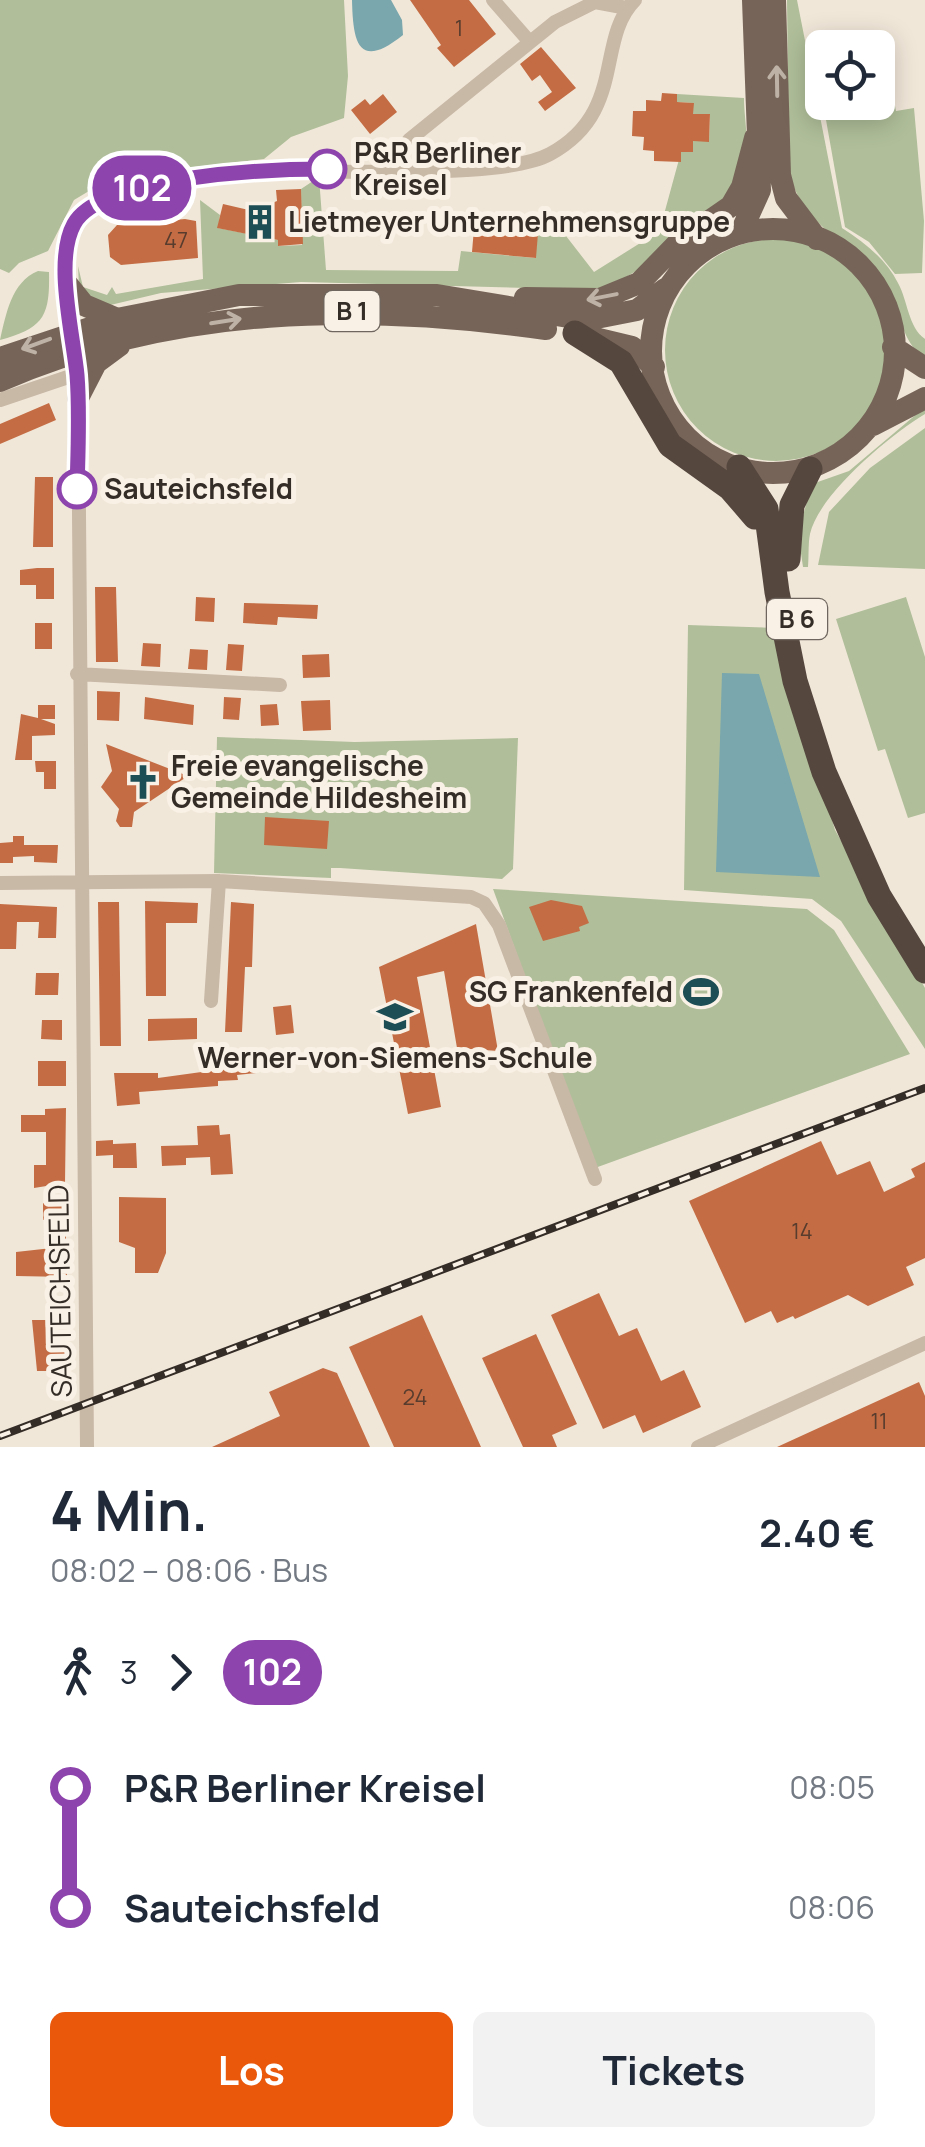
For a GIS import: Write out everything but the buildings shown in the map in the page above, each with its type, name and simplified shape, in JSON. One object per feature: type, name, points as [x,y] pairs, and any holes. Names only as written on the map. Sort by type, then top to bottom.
[{"type":"highway","points":[[575,333],[621,362],[670,445],[748,506],[762,529],[774,569]]},
{"type":"highway","name":"B 6","points":[[739,467],[766,510],[795,681],[824,772],[880,896],[925,971]]},
{"type":"highway","name":"B 6","points":[[810,469],[792,505],[787,550],[810,680],[856,813],[925,945]]},
{"type":"main road","points":[[740,232],[760,190],[755,138],[753,0]]},
{"type":"main road","points":[[775,0],[780,175],[795,212],[817,239]]},
{"type":"main road","points":[[436,295],[581,301],[627,291],[679,242],[730,206],[742,187],[755,138]]},
{"type":"main road","points":[[873,425],[888,394],[893,347],[886,314],[870,282],[846,258],[817,239],[785,230],[740,232],[695,254],[666,289],[656,318],[654,367],[661,393],[687,433],[711,454],[739,467],[776,474],[810,469],[841,457],[873,425],[925,398]]},
{"type":"main road","points":[[67,273],[84,305],[124,329],[96,362],[78,398]]},
{"type":"main road","name":"B 1","points":[[0,381],[124,329],[239,295],[436,295],[567,318],[604,320],[638,310],[666,289]]},
{"type":"main road","name":"B 1","points":[[124,329],[332,312],[432,316],[575,333],[632,348],[654,367]]},
{"type":"main road","points":[[893,347],[925,368]]},
{"type":"main road","name":"B 1","points":[[0,358],[74,353]]},
{"type":"street","points":[[493,0],[529,41]]},
{"type":"street","points":[[67,273],[74,223],[87,207],[121,192],[262,171],[486,171],[538,159],[565,143],[592,114],[604,91],[631,4],[595,2],[529,41],[409,140]]},
{"type":"street","name":"SAUTEICHSFELD","points":[[67,273],[78,398],[77,674],[87,1441]]},
{"type":"street","points":[[0,400],[54,379],[74,353]]},
{"type":"street","points":[[77,674],[280,685]]},
{"type":"street","points":[[211,1001],[219,880]]},
{"type":"street","points":[[0,884],[219,880],[471,896],[484,903],[499,926],[595,1179]]},
{"type":"street","points":[[698,1447],[925,1343]]},
{"type":"green space","points":[[0,0],[344,0],[348,76],[344,118],[291,137],[264,159],[167,170],[99,185],[74,200],[48,251],[19,263],[9,273],[0,269]]},
{"type":"green space","points":[[787,0],[797,0],[805,41],[805,120],[821,120],[842,228],[874,252],[893,274],[915,328],[925,339],[925,359],[905,334],[885,286],[816,221],[796,191],[789,171]]},
{"type":"green space","points":[[677,94],[744,98],[746,153],[739,174],[727,195],[689,234],[603,290],[301,282],[161,293],[102,307],[79,287],[78,266],[83,287],[107,295],[112,287],[116,294],[203,279],[200,200],[220,215],[218,228],[278,240],[279,246],[302,245],[301,189],[319,177],[326,270],[458,271],[461,251],[535,258],[539,221],[549,214],[594,272],[653,235],[663,218],[681,152],[693,152],[693,141],[709,141],[710,115],[693,114],[693,103],[677,102]]},
{"type":"green space","points":[[895,106],[896,111],[914,108],[924,221],[922,273],[895,274],[869,242],[845,227],[826,120],[895,120]]},
{"type":"green space","points":[[776,239],[818,248],[854,272],[878,308],[887,350],[878,392],[854,428],[818,452],[776,461],[734,452],[698,428],[674,392],[665,350],[674,308],[698,272],[734,248]]},
{"type":"green space","points":[[38,271],[49,272],[46,310],[35,325],[0,340],[16,291]]},
{"type":"green space","points":[[925,407],[925,414],[876,451],[827,501],[810,534],[808,567],[803,567],[798,533],[812,484],[849,471]]},
{"type":"green space","points":[[925,428],[925,569],[818,565],[829,512],[870,468]]},
{"type":"green space","points":[[906,597],[925,657],[925,813],[908,818],[885,749],[878,751],[836,619]]},
{"type":"green space","points":[[688,625],[776,628],[835,830],[925,988],[925,1049],[841,921],[812,899],[684,890]]},
{"type":"green space","points":[[217,737],[355,742],[518,738],[513,869],[502,879],[340,868],[331,868],[331,878],[214,873]]},
{"type":"green space","name":"SG Frankenfeld","points":[[493,889],[807,909],[834,930],[910,1054],[595,1168]]},
{"type":"water","points":[[352,0],[391,0],[402,20],[403,35],[376,51],[361,47],[354,28]]},
{"type":"water","points":[[722,673],[759,674],[820,877],[716,872]]},
{"type":"railway","points":[[0,1436],[925,1088]]},
{"type":"bus line","name":"102","points":[[77,489],[77,374],[66,263],[74,223],[87,207],[104,196],[121,192],[198,178],[327,169]]},
{"type":"place","name":"P&R Berliner Kreisel","points":[[327,169]]},
{"type":"place","name":"Lietmeyer Unternehmensgruppe","points":[[260,222]]},
{"type":"place","name":"Sauteichsfeld","points":[[77,489]]},
{"type":"place","name":"Freie evangelische Gemeinde Hildesheim","points":[[143,782]]},
{"type":"place","name":"SG Frankenfeld","points":[[701,992]]},
{"type":"place","name":"Werner-von-Siemens-Schule","points":[[395,1017]]}]
